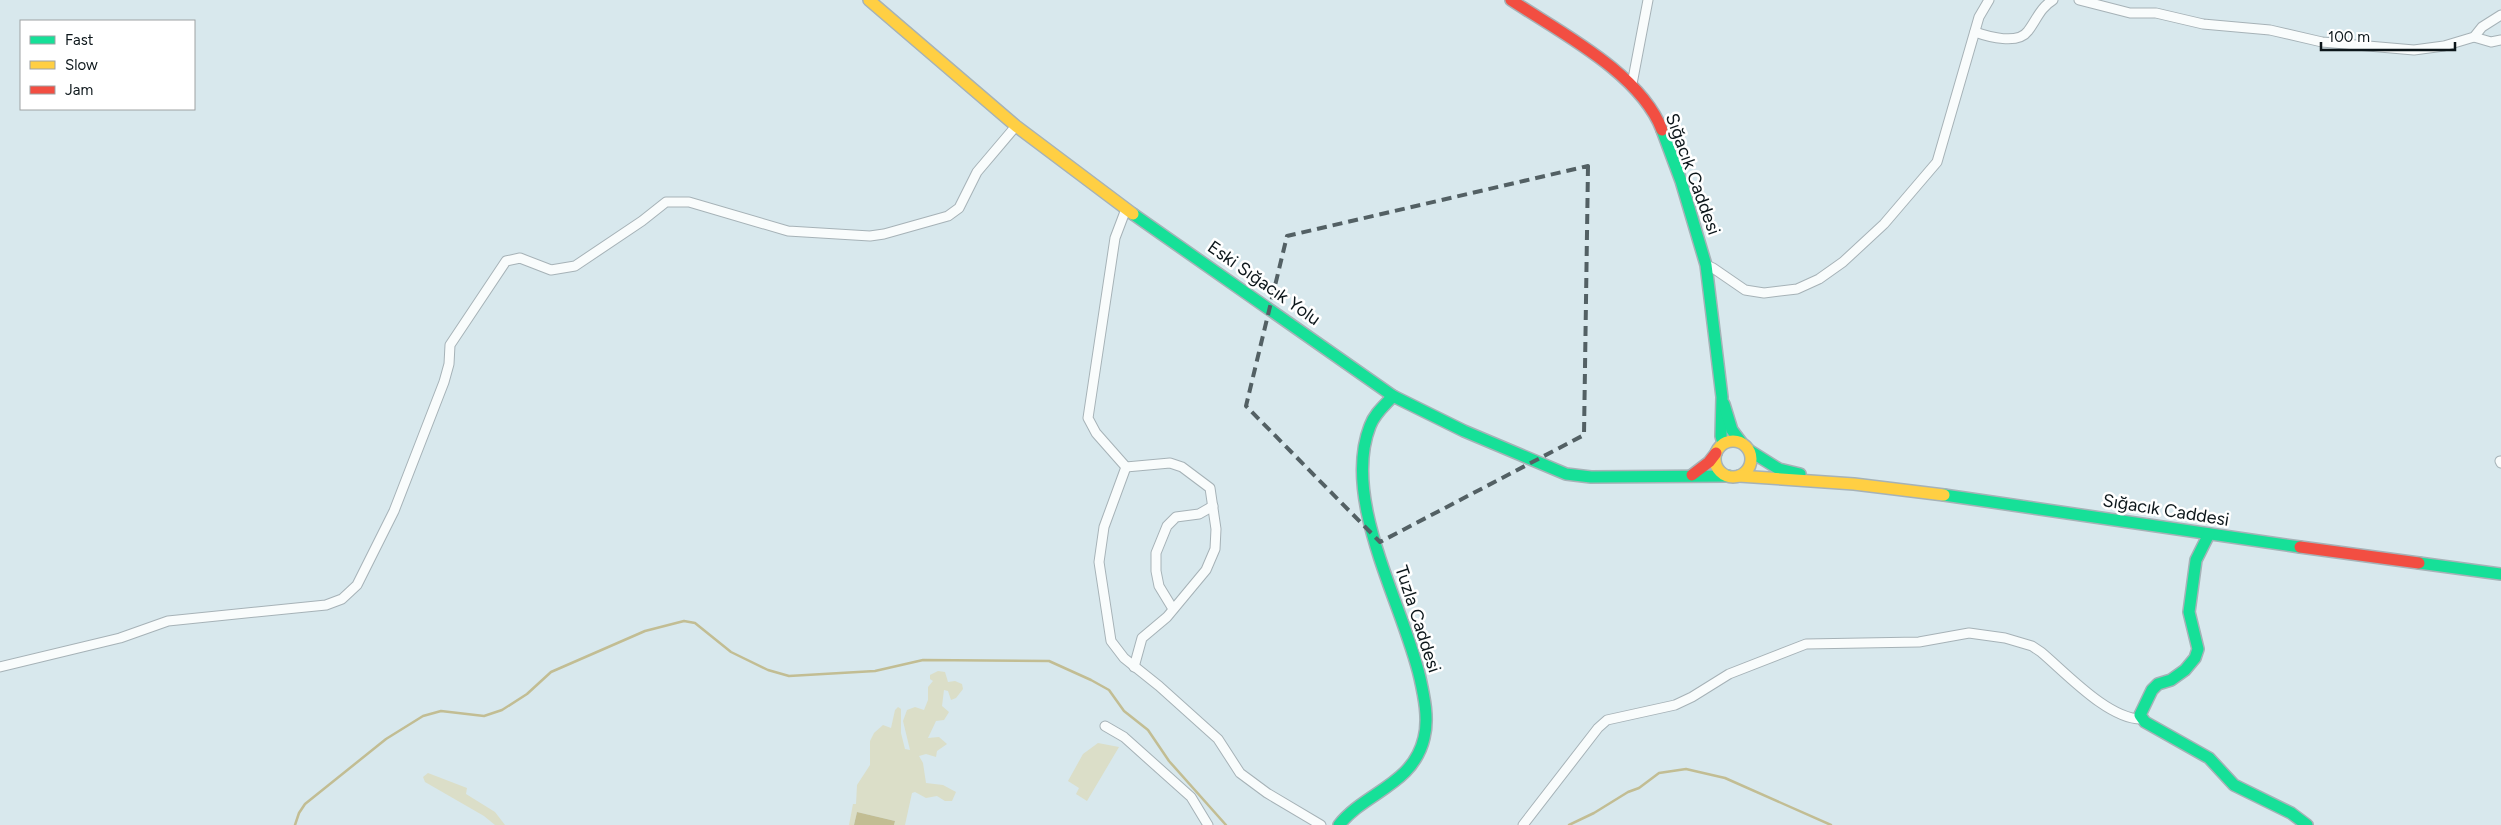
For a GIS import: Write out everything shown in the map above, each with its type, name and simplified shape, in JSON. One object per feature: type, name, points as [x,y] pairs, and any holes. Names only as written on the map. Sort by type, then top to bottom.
[{"type":"main road","name":"Eski Sığacık Yolu","points":[[868,0],[1016,126],[1126,209],[1393,396],[1464,431],[1566,474],[1591,477],[1734,476],[1826,482]]},
{"type":"main road","name":"Sığacık Caddesi","points":[[1511,0],[1610,66],[1632,84],[1658,120],[1681,182],[1706,265],[1722,397]]},
{"type":"main road","name":"Tuzla Caddesi","points":[[1339,825],[1346,816],[1410,768],[1422,747],[1427,727],[1418,667],[1392,594],[1362,498],[1361,459],[1371,424],[1393,396]]},
{"type":"main road","points":[[1722,397],[1732,430],[1750,451],[1779,469],[1826,482]]},
{"type":"main road","points":[[1722,397],[1720,448],[1716,464],[1722,474],[1734,476],[1749,469],[1751,463],[1750,451]]},
{"type":"main road","points":[[1692,475],[1709,462],[1720,448],[1735,440],[1741,442]]},
{"type":"main road","name":"Sığacık Caddesi","points":[[1826,482],[2015,504],[2209,534],[2501,574]]},
{"type":"main road","points":[[2209,534],[2196,560],[2189,612],[2198,649],[2197,655],[2194,662],[2172,679],[2158,685],[2140,710],[2142,719],[2209,758],[2234,785],[2292,813],[2307,825]]},
{"type":"street","points":[[1632,84],[1648,0]]},
{"type":"street","points":[[1706,265],[1745,290],[1764,293],[1797,289],[1819,279],[1843,262],[1884,224],[1936,162],[1979,18],[1989,0]]},
{"type":"street","points":[[1975,32],[1988,36],[2021,37],[2027,33],[2042,8],[2053,0]]},
{"type":"street","points":[[2079,0],[2130,13],[2156,13],[2203,24],[2270,30],[2344,44],[2414,50],[2444,46],[2474,37],[2491,42],[2501,40]]},
{"type":"street","points":[[2474,37],[2482,27],[2501,15]]},
{"type":"street","points":[[0,667],[120,638],[168,621],[335,604],[346,596],[357,585],[394,511],[444,382],[449,364],[450,345],[506,262],[520,258],[551,270],[575,266],[642,221],[666,202],[689,202],[788,231],[870,236],[884,234],[948,216],[959,208],[977,172],[1016,126]]},
{"type":"street","points":[[1126,209],[1115,238],[1088,418],[1096,433],[1126,467]]},
{"type":"street","points":[[1126,467],[1170,463],[1182,466],[1210,488],[1216,529],[1215,549],[1206,570],[1173,609],[1142,638],[1134,666]]},
{"type":"street","points":[[1126,467],[1104,528],[1099,562],[1111,641],[1124,658],[1218,738],[1240,773],[1267,793],[1321,825]]},
{"type":"street","points":[[1173,609],[1159,586],[1156,571],[1156,554],[1167,526],[1176,517],[1199,514],[1213,506]]},
{"type":"street","points":[[1524,825],[1598,728],[1607,720],[1675,705],[1692,698],[1728,674],[1806,644],[1919,642],[1969,633],[2005,638],[2032,646],[2041,652],[2108,708],[2134,719],[2142,719]]},
{"type":"street","points":[[1105,726],[1124,737],[1191,797],[1208,825]]},
{"type":"highlighted area","points":[[1588,166],[1584,435],[1380,542],[1246,406],[1287,236]]},
{"type":"green space","points":[[938,671],[945,672],[948,682],[955,681],[962,684],[963,689],[956,698],[951,700],[948,691],[944,690],[942,706],[949,712],[944,720],[936,721],[928,738],[939,737],[947,744],[937,751],[936,757],[926,754],[919,756],[923,763],[926,783],[943,785],[956,792],[952,801],[945,801],[937,796],[926,798],[915,792],[912,793],[905,825],[894,825],[895,821],[857,812],[854,825],[849,825],[853,804],[856,804],[857,785],[870,765],[870,741],[874,733],[883,725],[891,728],[895,710],[898,707],[901,709],[901,733],[905,749],[910,750],[903,721],[907,710],[915,707],[924,710],[928,700],[928,687],[933,681],[930,679],[930,675]]},
{"type":"green space","points":[[1098,743],[1119,747],[1087,801],[1076,794],[1079,788],[1068,781],[1083,754]]},
{"type":"green space","points":[[428,773],[467,788],[466,794],[495,812],[505,825],[495,825],[484,816],[425,782],[423,777]]},
{"type":"shaded area","points":[[857,812],[895,821],[894,825],[854,825]]},
{"type":"waterway","points":[[295,825],[299,813],[305,804],[386,739],[423,716],[441,711],[484,716],[502,710],[527,694],[551,672],[645,631],[684,621],[695,623],[731,652],[768,670],[789,676],[875,671],[923,660],[1049,661],[1109,690],[1124,711],[1148,730],[1169,761],[1226,825]]},
{"type":"waterway","points":[[1569,825],[1594,813],[1628,792],[1639,788],[1659,773],[1686,769],[1725,778],[1831,825]]},
{"type":"traffic: fast","points":[[1662,130],[1681,181],[1706,265],[1722,397],[1721,436],[1723,443]]},
{"type":"traffic: fast","points":[[1133,214],[1393,396],[1464,431],[1566,474],[1591,477],[1728,476]]},
{"type":"traffic: fast","points":[[1339,825],[1362,804],[1387,787],[1410,767],[1418,754],[1425,731],[1425,708],[1420,678],[1412,649],[1378,552],[1363,486],[1363,455],[1370,426],[1377,414],[1393,396]]},
{"type":"traffic: fast","points":[[1724,404],[1732,430],[1741,442]]},
{"type":"traffic: fast","points":[[1750,451],[1779,469],[1800,474]]},
{"type":"traffic: fast","points":[[1944,495],[2300,547]]},
{"type":"traffic: fast","points":[[2209,534],[2196,560],[2189,612],[2198,649],[2195,658],[2185,670],[2171,680],[2158,684],[2152,690],[2140,715],[2145,722],[2209,758],[2234,785],[2291,813],[2307,825]]},
{"type":"traffic: fast","points":[[2419,563],[2501,574]]},
{"type":"traffic: slow","points":[[869,0],[1016,126],[1133,214]]},
{"type":"traffic: slow","points":[[1733,441],[1740,442],[1746,446],[1750,452],[1751,459],[1750,466],[1746,472],[1740,476],[1733,477],[1726,476],[1720,472],[1716,466],[1715,459],[1716,452],[1720,446],[1726,442],[1733,441]]},
{"type":"traffic: slow","points":[[1739,476],[1854,484],[1944,495]]},
{"type":"traffic: jam","points":[[1511,0],[1597,56],[1618,73],[1636,90],[1651,109],[1662,130]]},
{"type":"traffic: jam","points":[[1692,475],[1709,462],[1716,453]]},
{"type":"traffic: jam","points":[[2300,547],[2419,563]]}]
